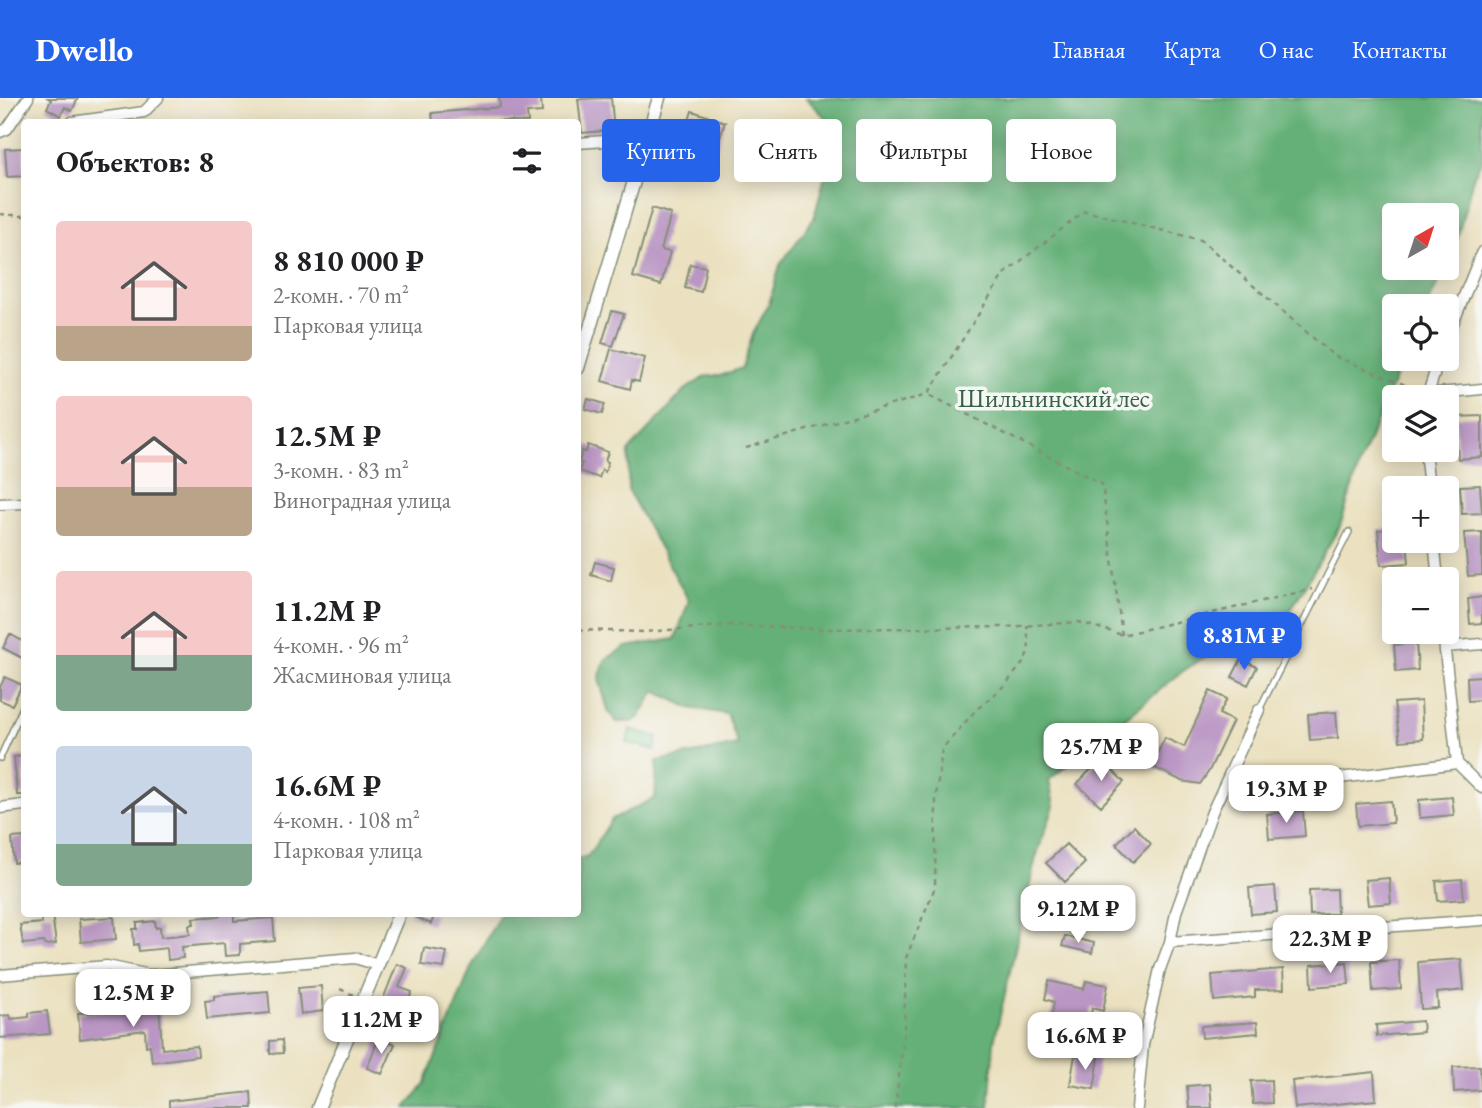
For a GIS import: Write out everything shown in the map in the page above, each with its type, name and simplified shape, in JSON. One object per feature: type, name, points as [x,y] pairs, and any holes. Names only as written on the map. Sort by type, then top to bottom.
[{"type":"street","points":[[0,132],[7,129],[28,98]]},
{"type":"street","points":[[94,119],[144,112],[158,98]]},
{"type":"street","points":[[653,119],[659,98]]},
{"type":"street","points":[[581,143],[602,141]]},
{"type":"street","points":[[581,353],[634,182]]},
{"type":"street","points":[[1459,309],[1482,252]]},
{"type":"street","points":[[1459,392],[1482,389]]},
{"type":"street","points":[[0,504],[21,503]]},
{"type":"street","points":[[1445,644],[1457,763],[1482,788]]},
{"type":"street","points":[[1445,647],[1482,644]]},
{"type":"street","points":[[1137,1108],[1143,1045],[1176,912],[1212,812],[1259,710]]},
{"type":"street","points":[[1285,785],[1457,763]]},
{"type":"street","points":[[0,807],[21,805]]},
{"type":"street","points":[[318,1108],[398,917]]},
{"type":"street","points":[[1170,942],[1482,920]]},
{"type":"street","points":[[0,975],[107,966],[150,975],[355,958],[378,965]]},
{"type":"lane","points":[[1259,710],[1349,532]]},
{"type":"lane","points":[[0,758],[21,714]]},
{"type":"path","points":[[746,448],[928,394],[1004,274],[1084,211],[1201,240],[1334,356],[1401,385]]},
{"type":"path","points":[[0,214],[21,216]]},
{"type":"path","points":[[928,394],[1102,484],[1122,635]]},
{"type":"path","points":[[581,630],[644,632],[733,625],[825,629],[1079,622],[1122,635],[1323,586]]},
{"type":"path","points":[[895,1108],[904,1035],[906,958],[935,887],[936,797],[942,749],[1023,663],[1029,650],[1027,625]]},
{"type":"green space","name":"Шильнинский лес","points":[[806,98],[1482,98],[1482,161],[1474,175],[1460,227],[1460,203],[1382,203],[1382,280],[1439,280],[1433,294],[1382,294],[1382,371],[1398,371],[1392,385],[1382,385],[1382,410],[1361,460],[1340,526],[1275,637],[1246,631],[1183,671],[1049,780],[1054,806],[1036,857],[994,1042],[989,1108],[406,1108],[425,1083],[471,968],[498,917],[581,917],[581,858],[588,856],[612,819],[655,798],[657,761],[738,745],[727,714],[690,708],[655,691],[639,717],[632,722],[617,722],[609,713],[599,679],[605,660],[626,647],[675,639],[689,601],[628,490],[629,451],[685,390],[706,376],[720,376],[742,368],[753,334],[769,304],[780,265],[814,218],[823,182],[842,182],[842,119],[827,119]]},
{"type":"green space","points":[[630,729],[658,737],[655,750],[627,743]]},
{"type":"building","points":[[48,98],[78,98],[72,111],[65,107],[61,116],[47,108],[51,100]]},
{"type":"building","points":[[499,98],[541,98],[542,112],[527,113],[528,119],[433,119],[432,113],[500,107]]},
{"type":"building","points":[[611,98],[613,119],[602,119],[602,131],[582,133],[578,99]]},
{"type":"building","points":[[692,111],[716,119],[689,119]]},
{"type":"building","points":[[720,120],[725,122],[720,138]]},
{"type":"building","points":[[21,148],[21,176],[7,177],[5,149]]},
{"type":"building","points":[[652,208],[671,214],[661,250],[670,252],[661,285],[633,277]]},
{"type":"building","points":[[690,264],[706,267],[701,292],[685,288]]},
{"type":"building","points":[[612,311],[624,314],[613,346],[602,343]]},
{"type":"building","points":[[611,349],[645,358],[639,382],[632,380],[630,389],[602,381]]},
{"type":"building","points":[[588,399],[605,404],[602,414],[585,409]]},
{"type":"building","points":[[1482,416],[1482,457],[1459,459],[1459,417]]},
{"type":"building","points":[[588,445],[608,452],[605,472],[602,470],[599,478],[581,472],[581,455],[582,451],[586,452]]},
{"type":"building","points":[[1480,485],[1482,513],[1462,514],[1460,486]]},
{"type":"building","points":[[1378,530],[1382,530],[1382,553],[1408,553],[1409,563],[1381,565]]},
{"type":"building","points":[[1482,532],[1482,575],[1468,576],[1464,533]]},
{"type":"building","points":[[595,562],[614,567],[611,581],[591,575]]},
{"type":"building","points":[[1482,597],[1482,623],[1470,624],[1468,599]]},
{"type":"building","points":[[10,634],[21,640],[21,657],[3,648]]},
{"type":"building","points":[[1416,644],[1418,670],[1396,672],[1394,645]]},
{"type":"building","points":[[1241,659],[1257,667],[1248,685],[1232,677]]},
{"type":"building","points":[[1482,676],[1482,700],[1468,701],[1467,677]]},
{"type":"building","points":[[5,677],[21,685],[12,705],[0,700],[0,687]]},
{"type":"building","points":[[1210,691],[1227,699],[1219,714],[1233,721],[1200,784],[1182,781],[1151,766],[1165,738],[1184,747]]},
{"type":"building","points":[[1421,701],[1423,739],[1400,741],[1394,703]]},
{"type":"building","points":[[1336,712],[1338,738],[1310,740],[1308,714]]},
{"type":"building","points":[[21,756],[21,795],[17,795],[14,757]]},
{"type":"building","points":[[1101,759],[1124,782],[1101,806],[1077,784]]},
{"type":"building","points":[[1452,797],[1454,815],[1420,818],[1419,800]]},
{"type":"building","points":[[1391,801],[1393,823],[1358,826],[1356,804]]},
{"type":"building","points":[[1303,811],[1305,836],[1269,839],[1267,814]]},
{"type":"building","points":[[1134,826],[1151,844],[1133,862],[1116,844]]},
{"type":"building","points":[[21,837],[21,862],[14,863],[12,838]]},
{"type":"building","points":[[1066,844],[1085,863],[1065,882],[1046,863]]},
{"type":"building","points":[[1389,878],[1391,903],[1368,905],[1365,880]]},
{"type":"building","points":[[1462,879],[1464,899],[1438,901],[1436,881]]},
{"type":"building","points":[[1275,886],[1277,912],[1251,914],[1249,888]]},
{"type":"building","points":[[1336,889],[1337,914],[1310,915],[1309,890]]},
{"type":"building","points":[[41,917],[52,917],[56,944],[23,944],[20,925],[42,923]]},
{"type":"building","points":[[114,917],[116,939],[81,942],[79,919]]},
{"type":"building","points":[[234,917],[234,921],[273,918],[275,941],[240,944],[240,955],[225,956],[224,943],[182,947],[183,958],[168,960],[167,948],[139,951],[138,944],[134,945],[133,929],[137,929],[137,923],[155,921],[156,928],[160,927],[161,937],[190,934],[189,925],[194,924],[193,918]]},
{"type":"building","points":[[415,917],[434,917],[431,924]]},
{"type":"building","points":[[1065,936],[1094,943],[1092,953],[1062,946]]},
{"type":"building","points":[[424,948],[447,952],[444,968],[421,965]]},
{"type":"building","points":[[1461,959],[1464,990],[1437,993],[1438,1008],[1421,1009],[1418,962]]},
{"type":"building","points":[[1399,960],[1401,989],[1373,991],[1371,962]]},
{"type":"building","points":[[1347,962],[1349,984],[1312,987],[1311,965]]},
{"type":"building","points":[[397,964],[407,968],[399,987],[412,992],[408,1001],[403,1000],[397,1014],[380,1007]]},
{"type":"building","points":[[1283,969],[1284,989],[1255,990],[1255,997],[1214,1001],[1212,975]]},
{"type":"building","points":[[1049,981],[1084,989],[1086,981],[1108,985],[1103,1011],[1092,1008],[1088,1030],[1082,1029],[1081,1037],[1056,1033],[1057,1030],[1049,1028],[1054,1002],[1045,999]]},
{"type":"building","points":[[321,986],[323,1011],[301,1014],[298,988]]},
{"type":"building","points":[[268,991],[270,1013],[207,1019],[205,1001],[214,1000],[214,996]]},
{"type":"building","points":[[159,1002],[162,1049],[197,1046],[198,1056],[152,1062],[150,1045],[146,1046],[145,1030],[80,1039],[78,1013],[144,1009],[143,1003]]},
{"type":"building","points":[[419,1010],[432,1016],[428,1026],[415,1020]]},
{"type":"building","points":[[47,1011],[50,1034],[0,1038],[0,1016],[10,1015],[11,1019]]},
{"type":"building","points":[[1422,1021],[1423,1032],[1377,1036],[1376,1025]]},
{"type":"building","points":[[1257,1022],[1258,1033],[1202,1038],[1201,1026]]},
{"type":"building","points":[[379,1037],[395,1044],[382,1074],[367,1068]]},
{"type":"building","points":[[282,1040],[283,1053],[270,1054],[270,1041]]},
{"type":"building","points":[[1075,1055],[1099,1058],[1094,1089],[1070,1085]]},
{"type":"building","points":[[1480,1066],[1481,1090],[1454,1092],[1453,1067]]},
{"type":"building","points":[[1374,1072],[1376,1100],[1295,1108],[1292,1081]]},
{"type":"building","points":[[1271,1080],[1272,1103],[1253,1104],[1251,1081]]},
{"type":"building","points":[[1210,1084],[1212,1108],[1189,1108],[1187,1086]]},
{"type":"building","points":[[251,1092],[252,1108],[169,1108],[169,1101]]}]
